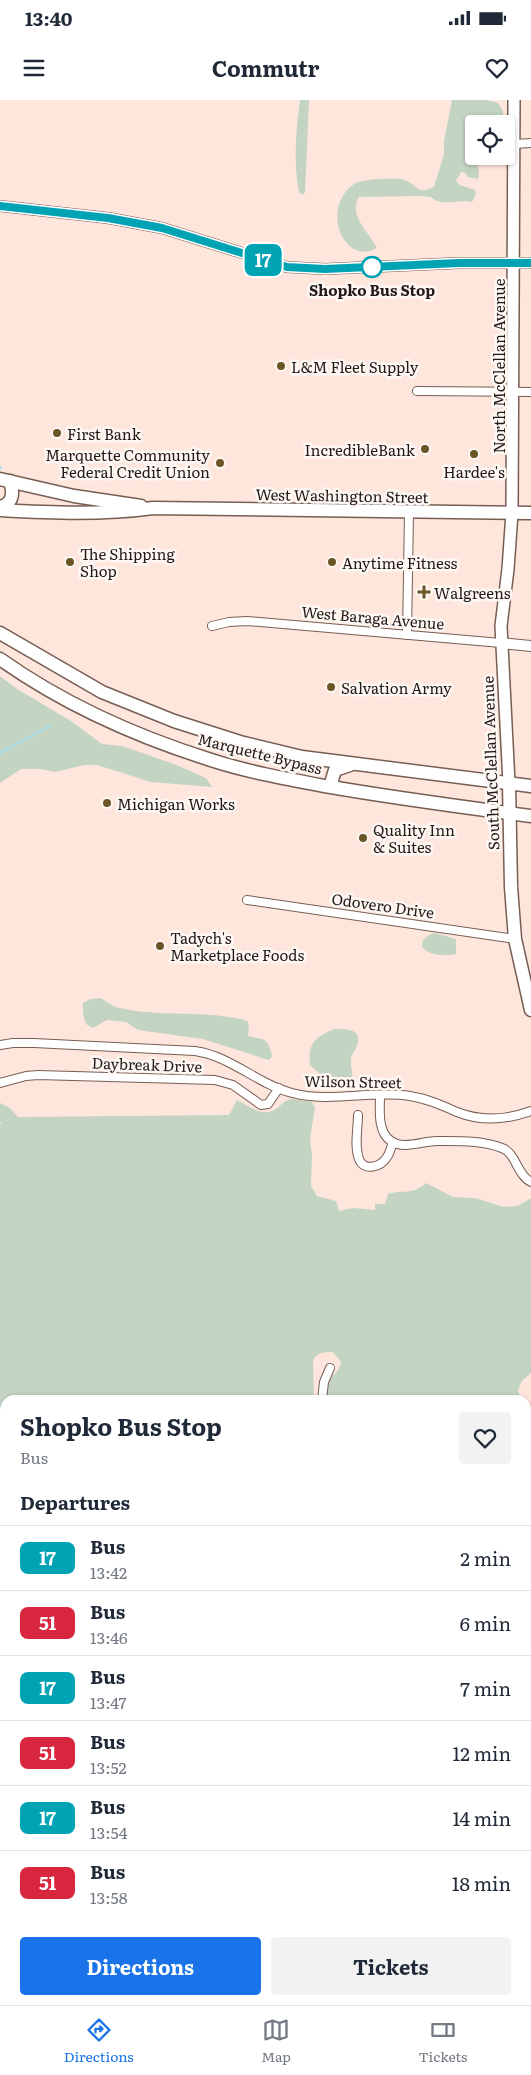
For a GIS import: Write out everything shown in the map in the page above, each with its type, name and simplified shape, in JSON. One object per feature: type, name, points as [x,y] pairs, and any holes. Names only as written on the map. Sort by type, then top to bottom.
[{"type":"main road","name":"North McClellan Avenue","points":[[514,100],[514,115]]},
{"type":"main road","name":"North McClellan Avenue","points":[[512,513],[514,165]]},
{"type":"main road","name":"West Washington Street","points":[[5,480],[74,496],[153,508]]},
{"type":"main road","points":[[0,508],[12,498],[5,480]]},
{"type":"main road","name":"West Washington Street","points":[[0,508],[105,513],[153,508],[531,513]]},
{"type":"main road","name":"South McClellan Avenue","points":[[512,513],[501,643],[509,783],[511,887],[515,939],[531,1010]]},
{"type":"main road","name":"Marquette Bypass","points":[[0,633],[102,692],[174,722],[240,742],[302,757],[531,786]]},
{"type":"main road","name":"Marquette Bypass","points":[[0,659],[78,706],[156,740],[211,760],[278,777],[400,799],[531,816]]},
{"type":"main road","points":[[334,787],[332,780],[335,770],[340,767],[357,764]]},
{"type":"street","points":[[515,144],[531,143]]},
{"type":"street","points":[[0,206],[108,218],[162,228],[287,267],[325,269],[459,263],[531,263]]},
{"type":"street","points":[[417,391],[531,392]]},
{"type":"street","points":[[407,635],[409,512]]},
{"type":"street","name":"West Baraga Avenue","points":[[212,626],[229,622],[247,621],[531,646]]},
{"type":"street","name":"Odovero Drive","points":[[247,900],[515,939]]},
{"type":"street","name":"Wilson Street","points":[[0,1045],[13,1042],[207,1053],[230,1061],[279,1088],[292,1093],[315,1096],[409,1096],[431,1100],[478,1119],[514,1117],[531,1111]]},
{"type":"street","name":"Daybreak Drive","points":[[0,1082],[38,1075],[215,1080],[233,1085],[261,1105],[268,1104],[279,1088]]},
{"type":"street","points":[[380,1095],[381,1127],[393,1142],[411,1144],[436,1141],[473,1142],[502,1148],[508,1152],[523,1176],[531,1182]]},
{"type":"street","points":[[358,1115],[357,1153],[363,1166],[370,1167],[384,1162],[393,1142]]},
{"type":"street","points":[[323,1395],[324,1382],[330,1368]]},
{"type":"green space","points":[[300,100],[309,100],[305,192],[303,195],[299,192],[296,158],[296,134]]},
{"type":"green space","points":[[452,100],[486,100],[498,103],[503,111],[503,115],[465,115],[465,165],[478,165],[479,173],[478,179],[468,177],[465,173],[461,172],[456,181],[460,185],[475,190],[476,194],[472,202],[440,202],[431,197],[422,196],[359,197],[356,204],[358,217],[377,248],[365,252],[355,250],[346,243],[340,232],[337,220],[338,207],[344,195],[354,184],[380,179],[403,179],[421,190],[434,187],[444,154],[444,141]]},
{"type":"green space","points":[[0,676],[17,689],[71,721],[102,744],[122,746],[174,764],[206,778],[212,787],[151,782],[97,765],[84,765],[55,772],[40,769],[21,769],[0,783]]},
{"type":"green space","points":[[435,933],[456,939],[456,954],[437,955],[422,947],[423,940]]},
{"type":"green space","points":[[100,998],[117,1007],[136,1011],[216,1015],[247,1021],[249,1025],[248,1036],[267,1042],[272,1056],[269,1060],[203,1039],[138,1030],[126,1022],[107,1020],[93,1028],[86,1024],[83,1014],[83,1003],[91,999]]},
{"type":"green space","points":[[334,1029],[351,1030],[357,1034],[357,1047],[351,1058],[352,1078],[322,1076],[310,1065],[311,1046],[322,1035]]},
{"type":"green space","points":[[291,1099],[312,1102],[315,1108],[310,1139],[312,1155],[311,1186],[317,1196],[336,1201],[339,1211],[353,1208],[375,1210],[375,1204],[385,1204],[388,1194],[416,1190],[426,1183],[453,1197],[475,1198],[504,1207],[518,1206],[531,1198],[531,1373],[522,1381],[518,1390],[520,1395],[327,1395],[327,1383],[339,1368],[341,1362],[333,1352],[327,1352],[319,1354],[313,1360],[314,1395],[0,1395],[0,1124],[2,1123],[0,1122],[0,1103],[10,1108],[18,1117],[229,1115],[237,1100],[255,1110],[265,1112],[274,1110]]},
{"type":"waterway","points":[[0,753],[50,726]]},
{"type":"bus line","name":"17","points":[[0,206],[108,218],[162,228],[287,267],[313,270],[459,263],[531,263]]},
{"type":"place","name":"Shopko Bus Stop","points":[[372,267]]},
{"type":"place","name":"L&M Fleet Supply","points":[[281,366]]},
{"type":"place","name":"First Bank","points":[[57,433]]},
{"type":"place","name":"IncredibleBank","points":[[425,449]]},
{"type":"place","name":"Hardee's","points":[[474,454]]},
{"type":"place","name":"Marquette Community Federal Credit Union","points":[[220,463]]},
{"type":"place","name":"The Shipping Shop","points":[[70,562]]},
{"type":"place","name":"Anytime Fitness","points":[[332,562]]},
{"type":"place","name":"Walgreens","points":[[424,592]]},
{"type":"place","name":"Salvation Army","points":[[331,687]]},
{"type":"place","name":"Michigan Works","points":[[107,803]]},
{"type":"place","name":"Quality Inn & Suites","points":[[363,838]]},
{"type":"place","name":"Tadych's Marketplace Foods","points":[[160,946]]}]
